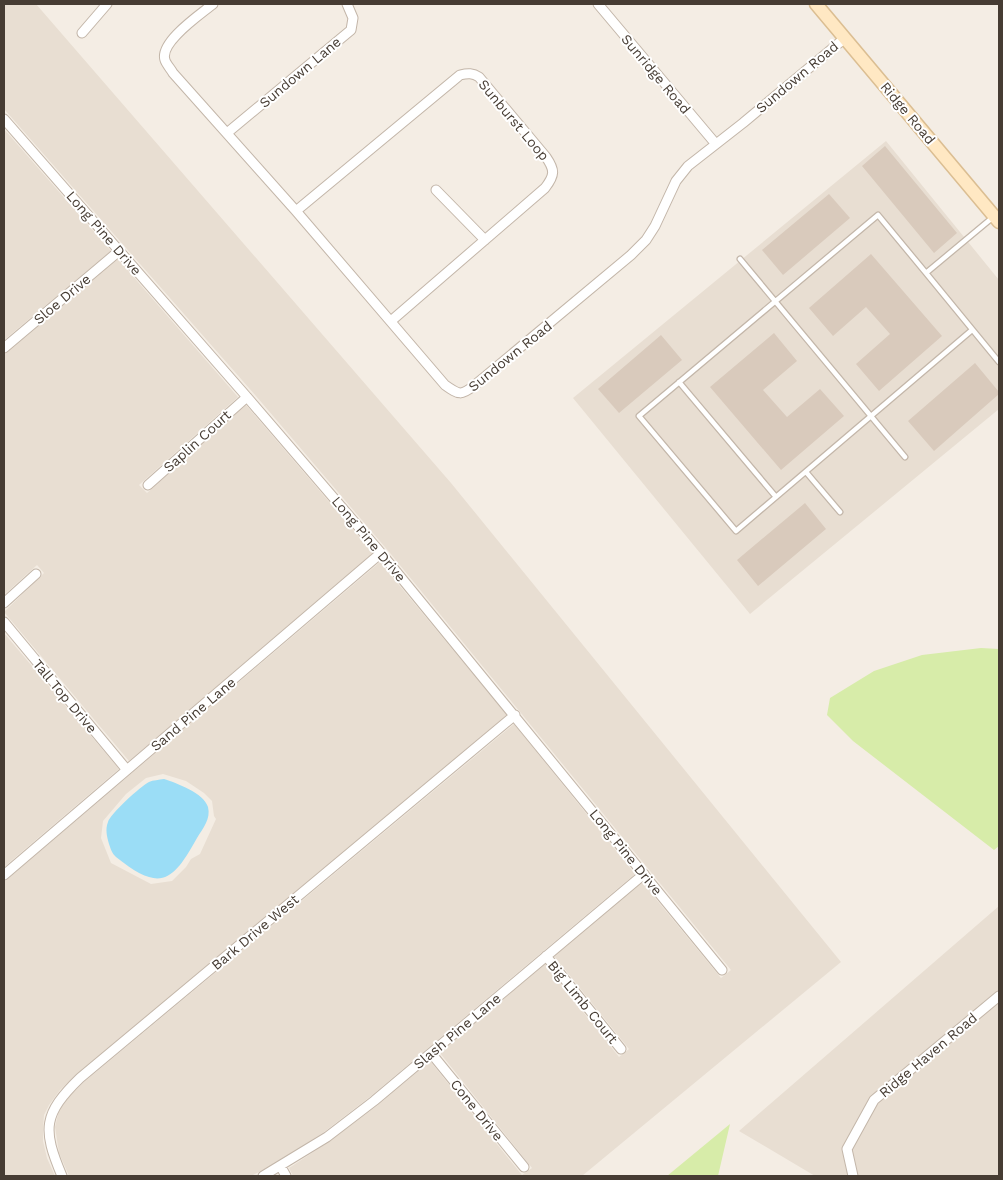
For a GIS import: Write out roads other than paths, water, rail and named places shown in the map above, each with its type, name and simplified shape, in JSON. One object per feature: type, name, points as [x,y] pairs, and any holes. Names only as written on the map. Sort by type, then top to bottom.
[{"type":"street","points":[[82,33],[107,4]]},
{"type":"street","name":"Sundown Road","points":[[213,4],[175,36],[166,47],[165,60],[173,73],[296,211],[445,385],[456,393],[465,393],[631,255],[646,240],[655,226],[676,181],[688,166],[845,38]]},
{"type":"street","name":"Sundown Lane","points":[[227,133],[350,30],[353,18],[347,4]]},
{"type":"street","name":"Sunridge Road","points":[[598,4],[715,143]]},
{"type":"street","name":"Ridge Road","points":[[816,4],[997,219]]},
{"type":"street","name":"Sunburst Loop","points":[[296,211],[460,75],[466,73],[480,77],[551,164],[552,178],[545,188],[391,322]]},
{"type":"street","name":"Long Pine Drive","points":[[4,119],[247,396],[381,553],[722,970]]},
{"type":"street","points":[[436,190],[485,240]]},
{"type":"street","name":"Sloe Drive","points":[[4,348],[119,251]]},
{"type":"street","name":"Saplin Court","points":[[148,485],[247,396]]},
{"type":"street","name":"Sand Pine Lane","points":[[4,875],[381,553]]},
{"type":"street","points":[[4,603],[36,574]]},
{"type":"street","name":"Tall Top Drive","points":[[4,622],[127,770]]},
{"type":"street","name":"Bark Drive West","points":[[62,1176],[53,1156],[49,1128],[50,1117],[54,1108],[65,1093],[80,1078],[515,715]]},
{"type":"street","name":"Slash Pine Lane","points":[[263,1176],[281,1167],[343,1125],[644,874]]},
{"type":"street","name":"Big Limb Court","points":[[546,956],[621,1049]]},
{"type":"street","name":"Ridge Haven Road","points":[[853,1176],[847,1149],[874,1100],[999,996]]},
{"type":"street","name":"Cone Drive","points":[[431,1053],[524,1167]]},
{"type":"street","points":[[281,1167],[286,1176]]},
{"type":"lane","points":[[972,330],[736,531],[639,416],[878,215],[999,362]]},
{"type":"lane","points":[[926,273],[997,219]]},
{"type":"lane","points":[[740,259],[905,457]]},
{"type":"lane","points":[[679,382],[776,497]]},
{"type":"lane","points":[[806,472],[840,512]]},
{"type":"water","points":[[164,779],[189,789],[201,797],[209,811],[204,827],[180,865],[164,878],[154,878],[131,868],[116,857],[109,844],[107,827],[114,813],[140,789],[151,781]]}]
